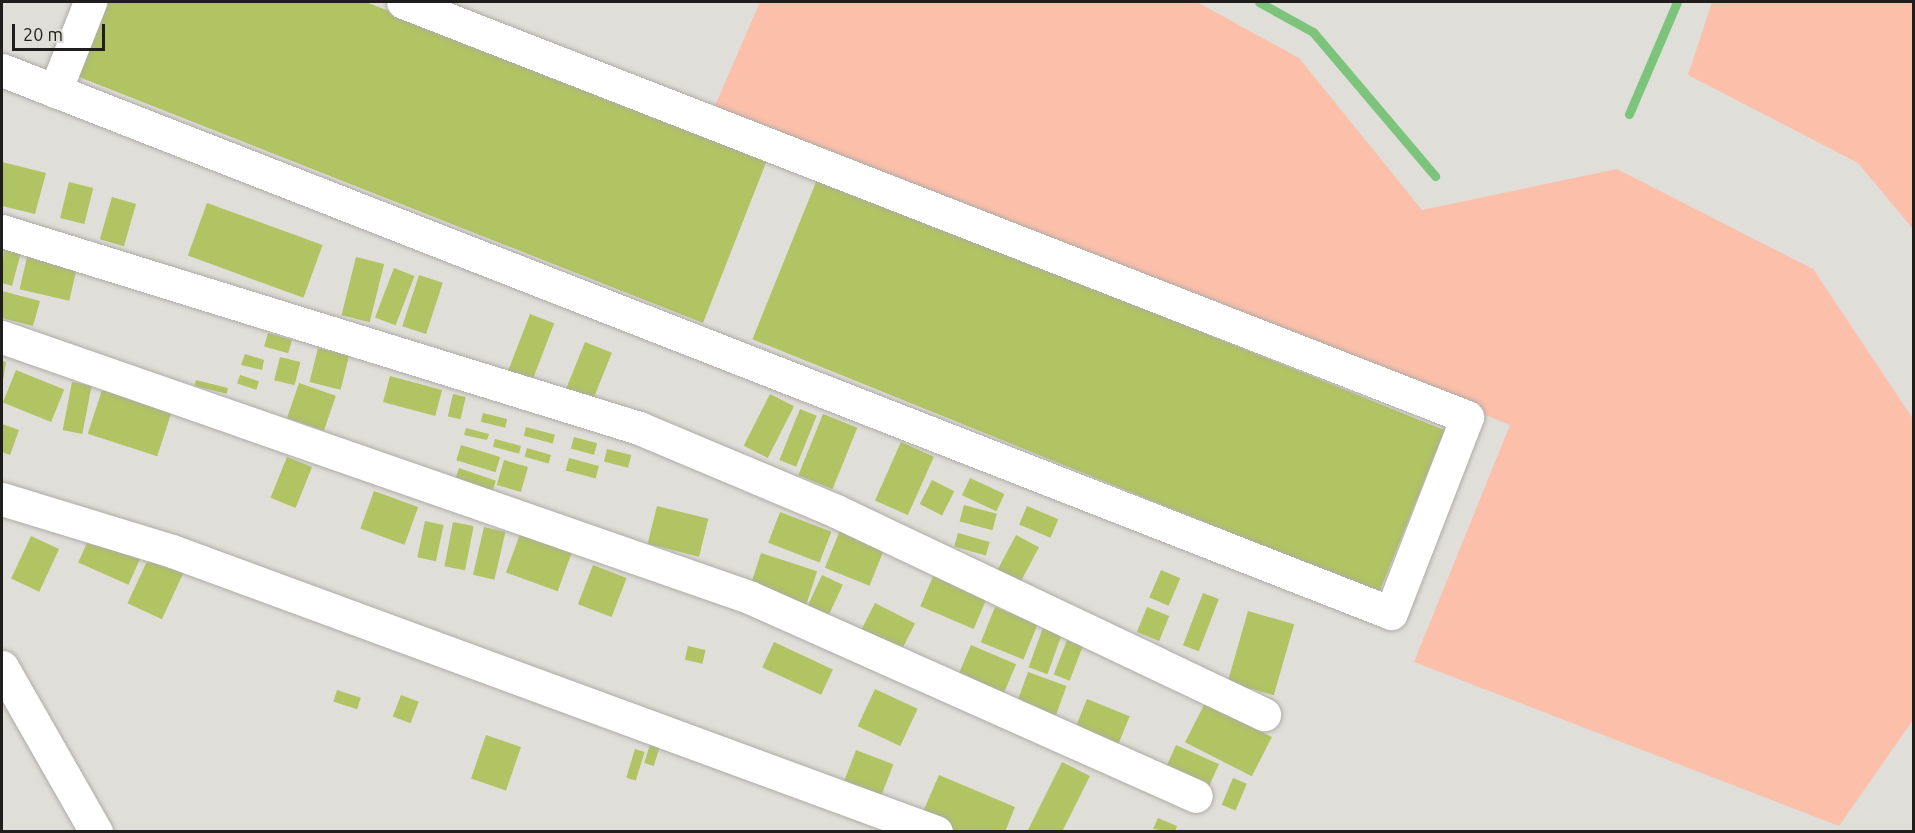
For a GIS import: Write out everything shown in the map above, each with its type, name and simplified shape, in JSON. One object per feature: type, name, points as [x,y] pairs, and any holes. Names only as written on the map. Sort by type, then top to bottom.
[{"type":"street","points":[[55,91],[90,2]]},
{"type":"street","points":[[2,70],[1391,613],[1467,417],[403,2]]},
{"type":"street","points":[[2,231],[639,428],[836,511],[1264,714]]},
{"type":"street","points":[[2,337],[749,597],[1196,796]]},
{"type":"street","points":[[2,499],[172,551],[936,831]]},
{"type":"street","points":[[2,667],[96,831]]},
{"type":"shaded area","points":[[760,2],[1197,2],[1299,58],[1422,210],[1617,169],[1813,269],[1913,419],[1913,720],[1839,826],[1414,662],[1510,425],[714,108]]},
{"type":"shaded area","points":[[1712,2],[1913,2],[1913,229],[1858,163],[1688,75]]},
{"type":"building","points":[[103,2],[366,2],[767,160],[703,323],[74,75]]},
{"type":"building","points":[[2,162],[46,173],[35,214],[2,206]]},
{"type":"building","points":[[818,177],[1445,430],[1379,592],[752,339]]},
{"type":"building","points":[[69,182],[93,188],[84,224],[60,218]]},
{"type":"building","points":[[112,197],[136,204],[124,246],[100,239]]},
{"type":"building","points":[[207,203],[323,245],[303,298],[188,256]]},
{"type":"building","points":[[4,240],[23,245],[12,286],[2,283]]},
{"type":"building","points":[[27,257],[77,268],[69,301],[20,289]]},
{"type":"building","points":[[356,257],[384,264],[370,322],[341,315]]},
{"type":"building","points":[[394,268],[415,276],[396,325],[375,317]]},
{"type":"building","points":[[419,275],[443,283],[426,334],[402,326]]},
{"type":"building","points":[[2,291],[40,301],[33,326],[2,318]]},
{"type":"building","points":[[530,314],[554,323],[531,384],[507,375]]},
{"type":"building","points":[[268,333],[292,340],[288,353],[264,346]]},
{"type":"building","points":[[585,342],[612,353],[591,406],[564,395]]},
{"type":"building","points":[[318,348],[349,356],[341,390],[310,382]]},
{"type":"building","points":[[245,354],[264,360],[262,370],[241,365]]},
{"type":"building","points":[[280,357],[300,362],[295,385],[274,380]]},
{"type":"building","points":[[2,361],[6,362],[3,381],[2,381]]},
{"type":"building","points":[[16,370],[64,389],[51,422],[3,402]]},
{"type":"building","points":[[240,375],[259,381],[256,390],[237,384]]},
{"type":"building","points":[[390,376],[442,390],[435,416],[383,402]]},
{"type":"building","points":[[196,380],[228,388],[227,394],[195,386]]},
{"type":"building","points":[[72,382],[92,386],[82,434],[63,430]]},
{"type":"building","points":[[299,383],[336,396],[324,431],[287,418]]},
{"type":"building","points":[[102,390],[171,413],[157,456],[88,434]]},
{"type":"building","points":[[453,394],[466,397],[460,419],[448,416]]},
{"type":"building","points":[[770,394],[794,406],[768,458],[744,446]]},
{"type":"building","points":[[800,409],[817,416],[796,467],[779,460]]},
{"type":"building","points":[[483,413],[507,419],[505,428],[481,422]]},
{"type":"building","points":[[823,414],[857,428],[833,489],[798,475]]},
{"type":"building","points":[[2,424],[19,430],[10,455],[2,452]]},
{"type":"building","points":[[526,427],[555,435],[553,443],[524,436]]},
{"type":"building","points":[[466,428],[489,434],[487,440],[464,435]]},
{"type":"building","points":[[574,437],[597,443],[594,455],[571,449]]},
{"type":"building","points":[[495,439],[521,446],[519,454],[493,447]]},
{"type":"building","points":[[901,442],[934,457],[908,515],[875,500]]},
{"type":"building","points":[[461,445],[500,457],[496,472],[456,460]]},
{"type":"building","points":[[527,448],[551,455],[549,464],[525,457]]},
{"type":"building","points":[[607,449],[631,455],[628,468],[604,462]]},
{"type":"building","points":[[287,457],[312,467],[296,508],[271,498]]},
{"type":"building","points":[[569,458],[599,466],[596,479],[566,471]]},
{"type":"building","points":[[504,460],[528,467],[521,492],[497,485]]},
{"type":"building","points":[[459,468],[496,481],[490,499],[453,486]]},
{"type":"building","points":[[970,478],[1004,494],[996,511],[962,495]]},
{"type":"building","points":[[932,480],[954,491],[942,515],[920,504]]},
{"type":"building","points":[[374,491],[418,507],[404,545],[360,529]]},
{"type":"building","points":[[964,505],[997,514],[992,530],[960,521]]},
{"type":"building","points":[[657,506],[708,519],[699,557],[648,544]]},
{"type":"building","points":[[1027,506],[1058,519],[1050,538],[1019,524]]},
{"type":"building","points":[[780,512],[831,532],[820,563],[768,543]]},
{"type":"building","points":[[425,521],[444,525],[436,561],[417,557]]},
{"type":"building","points":[[453,522],[474,526],[465,570],[444,566]]},
{"type":"building","points":[[484,527],[505,532],[494,580],[473,575]]},
{"type":"building","points":[[841,528],[886,546],[869,586],[825,568]]},
{"type":"building","points":[[958,533],[990,542],[986,556],[954,546]]},
{"type":"building","points":[[520,534],[572,553],[558,591],[506,573]]},
{"type":"building","points":[[1016,535],[1039,547],[1021,582],[998,569]]},
{"type":"building","points":[[31,536],[59,549],[39,592],[11,579]]},
{"type":"building","points":[[90,536],[140,558],[128,585],[78,562]]},
{"type":"building","points":[[761,553],[817,571],[806,606],[750,588]]},
{"type":"building","points":[[149,557],[183,573],[162,619],[127,603]]},
{"type":"building","points":[[593,565],[627,578],[612,617],[578,604]]},
{"type":"building","points":[[1161,570],[1180,578],[1169,606],[1149,598]]},
{"type":"building","points":[[934,574],[987,597],[974,629],[920,606]]},
{"type":"building","points":[[822,575],[843,585],[827,619],[806,609]]},
{"type":"building","points":[[1203,593],[1219,599],[1199,651],[1183,645]]},
{"type":"building","points":[[875,603],[915,623],[900,653],[860,632]]},
{"type":"building","points":[[995,607],[1038,624],[1023,659],[981,642]]},
{"type":"building","points":[[1147,607],[1169,616],[1159,641],[1137,632]]},
{"type":"building","points":[[1248,611],[1294,624],[1274,695],[1228,682]]},
{"type":"building","points":[[1044,625],[1063,632],[1047,674],[1029,667]]},
{"type":"building","points":[[1067,640],[1083,646],[1070,681],[1054,675]]},
{"type":"building","points":[[774,642],[833,669],[821,695],[762,667]]},
{"type":"building","points":[[971,645],[1016,664],[1002,698],[957,679]]},
{"type":"building","points":[[688,646],[706,650],[702,664],[685,660]]},
{"type":"building","points":[[1028,672],[1067,686],[1054,720],[1016,706]]},
{"type":"building","points":[[875,689],[918,709],[900,746],[858,726]]},
{"type":"building","points":[[337,690],[361,698],[357,709],[333,701]]},
{"type":"building","points":[[401,695],[419,702],[410,723],[393,716]]},
{"type":"building","points":[[1087,699],[1130,716],[1114,756],[1071,739]]},
{"type":"building","points":[[1205,703],[1272,737],[1252,776],[1185,742]]},
{"type":"building","points":[[486,735],[521,747],[506,791],[471,778]]},
{"type":"building","points":[[651,741],[661,744],[654,766],[644,763]]},
{"type":"building","points":[[1176,745],[1219,764],[1204,797],[1161,778]]},
{"type":"building","points":[[635,749],[645,752],[636,781],[626,778]]},
{"type":"building","points":[[856,750],[893,764],[880,800],[842,785]]},
{"type":"building","points":[[1062,762],[1090,776],[1062,832],[1027,832]]},
{"type":"building","points":[[939,775],[1015,807],[1005,832],[944,832],[919,821]]},
{"type":"building","points":[[1233,778],[1247,784],[1235,811],[1222,805]]},
{"type":"building","points":[[1158,818],[1177,826],[1175,832],[1153,829]]},
{"type":"waterway","points":[[1259,2],[1313,32],[1435,176]]},
{"type":"waterway","points":[[1629,114],[1677,2]]}]
